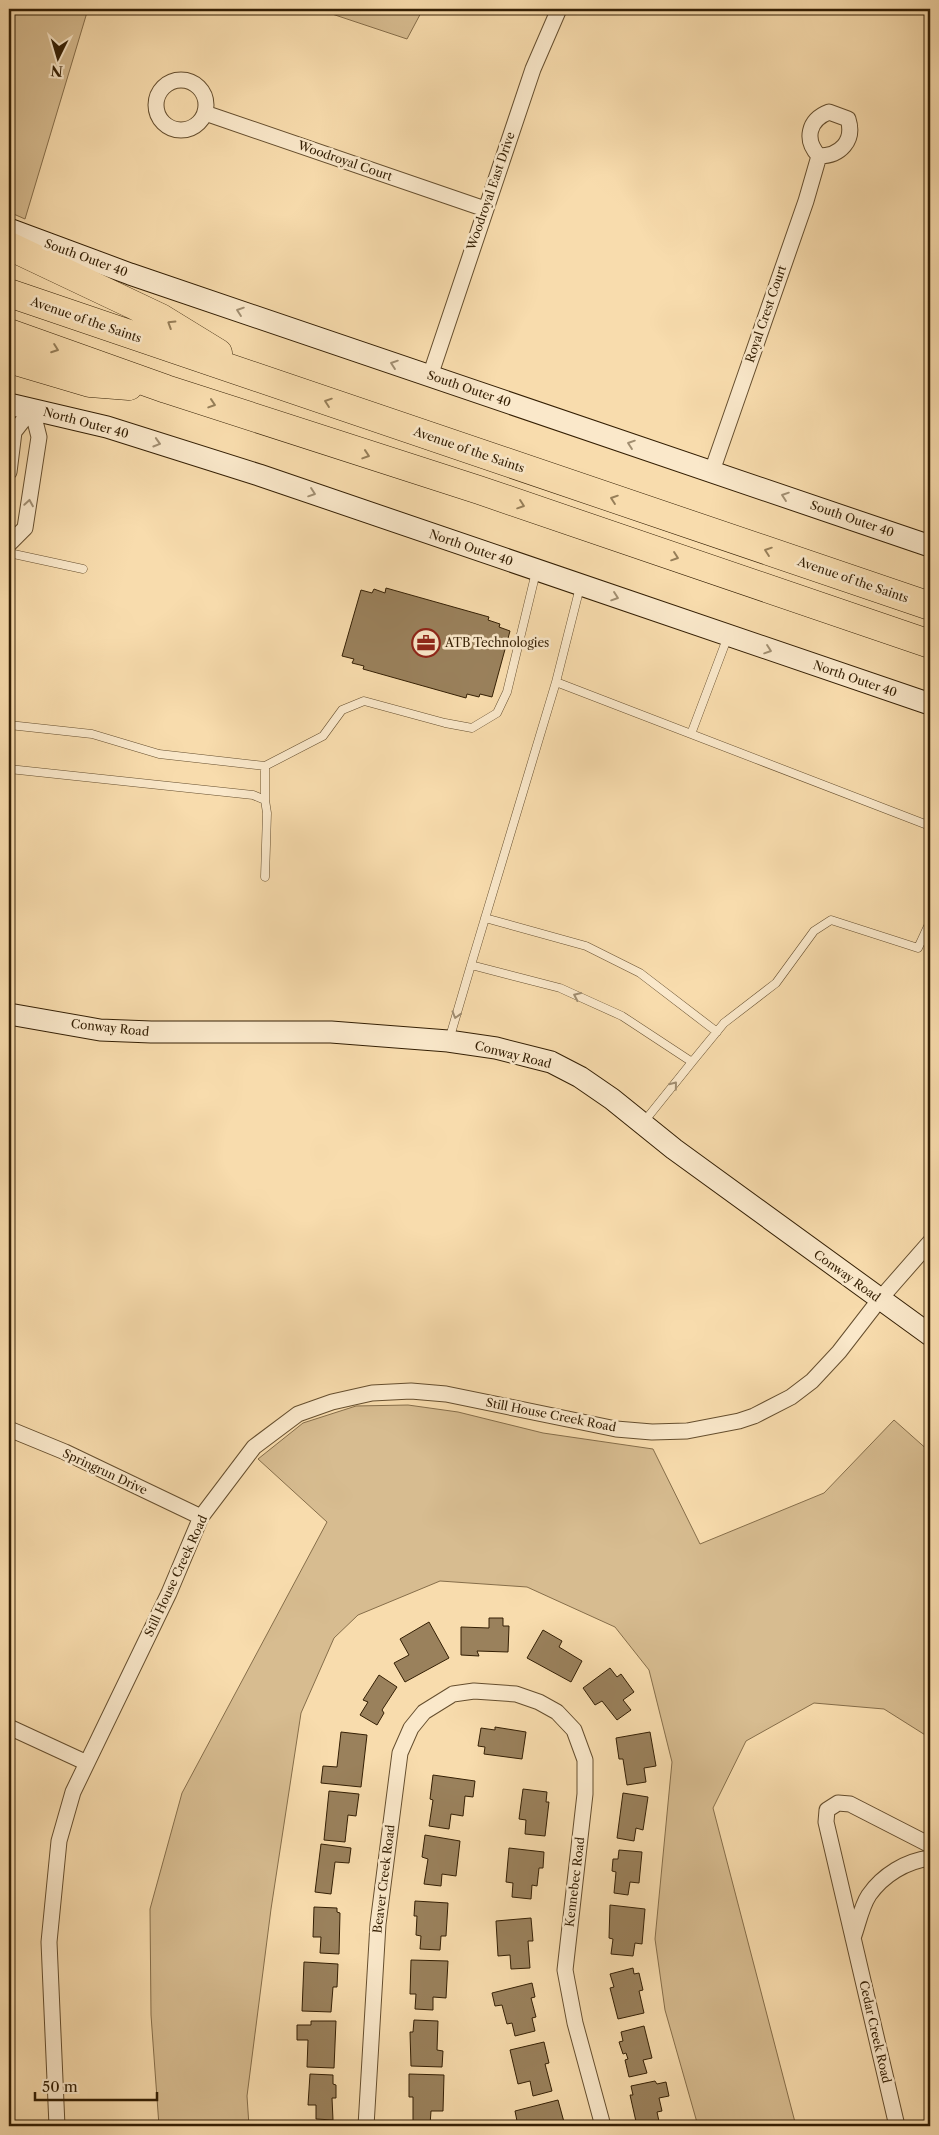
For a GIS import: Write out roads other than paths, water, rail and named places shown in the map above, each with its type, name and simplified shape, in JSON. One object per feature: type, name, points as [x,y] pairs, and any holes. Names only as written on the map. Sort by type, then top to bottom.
[{"type":"highway","points":[[9,246],[161,318],[257,378]]},
{"type":"highway","name":"Avenue of the Saints","points":[[9,293],[930,606]]},
{"type":"highway","points":[[9,333],[166,389],[479,490],[930,644]]},
{"type":"highway","points":[[9,359],[90,382],[166,389]]},
{"type":"street","name":"Woodroyal East Drive","points":[[430,376],[533,69],[559,9]]},
{"type":"street","name":"Woodroyal Court","points":[[205,113],[485,209]]},
{"type":"street","name":"Royal Crest Court","points":[[712,471],[806,201],[819,156]]},
{"type":"street","name":"South Outer 40","points":[[9,229],[130,274],[930,546]]},
{"type":"street","name":"North Outer 40","points":[[9,404],[107,427],[242,470],[930,704]]},
{"type":"street","points":[[9,472],[14,432],[32,409]]},
{"type":"street","points":[[9,546],[25,528],[39,438],[32,409]]},
{"type":"street","name":"Conway Road","points":[[9,1014],[100,1030],[151,1032],[331,1032],[448,1041],[496,1048],[551,1062],[580,1077],[643,1123],[674,1149],[930,1335]]},
{"type":"street","name":"Still House Creek Road","points":[[57,2126],[50,1932],[59,1841],[73,1792],[169,1593],[201,1517],[242,1462],[264,1438],[298,1414],[332,1402],[372,1393],[411,1391],[446,1394],[616,1429],[652,1432],[687,1431],[740,1421],[791,1397],[812,1381],[839,1352],[880,1299],[930,1242]]},
{"type":"street","name":"Springrun Drive","points":[[9,1429],[64,1452],[201,1517]]},
{"type":"street","name":"Beaver Creek Road","points":[[366,2126],[378,1924],[402,1745],[411,1728],[435,1703],[453,1694],[491,1691]]},
{"type":"street","name":"Kennebec Road","points":[[491,1691],[516,1694],[539,1702],[556,1712],[574,1730],[585,1760],[585,1794],[565,1970],[575,2023],[603,2126]]},
{"type":"street","points":[[9,1727],[87,1763]]},
{"type":"street","name":"Cedar Creek Road","points":[[897,2126],[826,1822],[827,1810],[838,1803],[850,1804],[930,1845]]},
{"type":"street","points":[[853,1938],[868,1896],[902,1866],[930,1858]]},
{"type":"lane","points":[[9,546],[83,569]]},
{"type":"lane","points":[[9,725],[92,734],[159,754],[265,766],[323,736],[342,710],[364,701],[445,723],[472,728],[497,713],[507,692],[536,570]]},
{"type":"lane","points":[[448,1041],[556,682],[581,585]]},
{"type":"lane","points":[[691,734],[728,636]]},
{"type":"lane","points":[[556,682],[930,826]]},
{"type":"lane","points":[[265,766],[264,800],[267,813],[265,876]]},
{"type":"lane","points":[[9,769],[252,795],[264,800]]},
{"type":"lane","points":[[485,918],[586,946],[640,973],[717,1032]]},
{"type":"lane","points":[[643,1123],[724,1023],[776,983],[814,931],[831,920],[918,948],[930,922]]},
{"type":"lane","points":[[471,965],[560,988],[622,1016],[692,1062]]},
{"type":"place","name":"ATB Technologies","points":[[426,643]]}]
